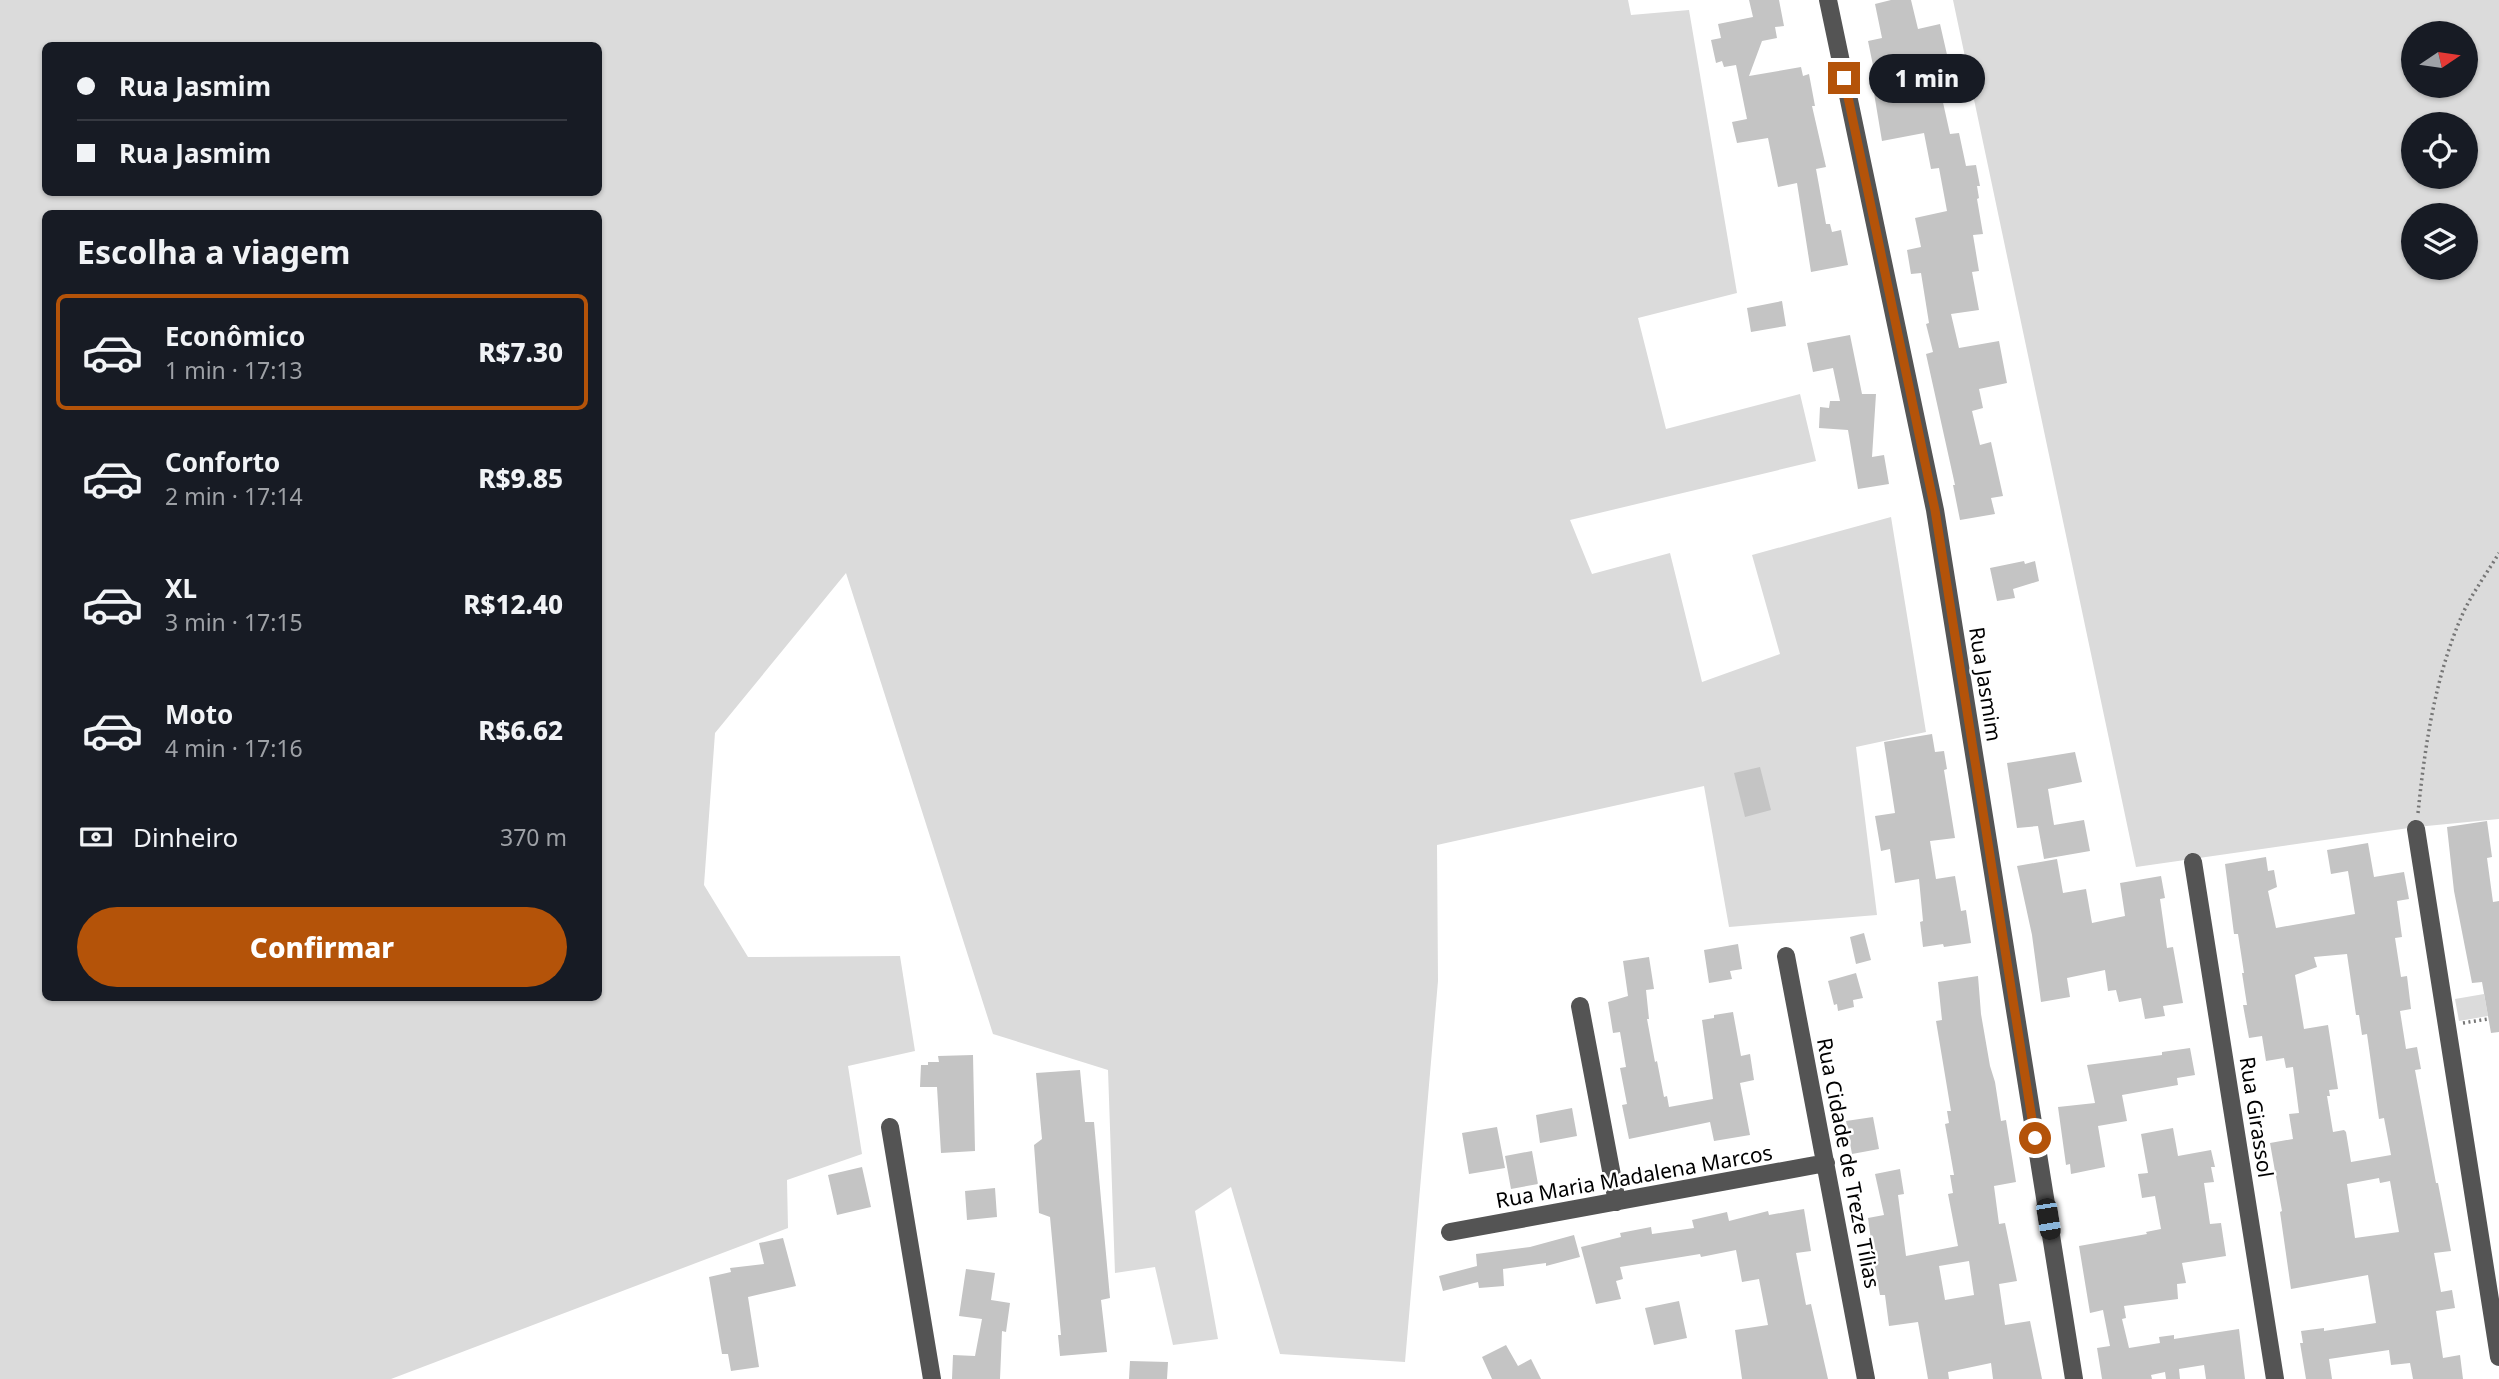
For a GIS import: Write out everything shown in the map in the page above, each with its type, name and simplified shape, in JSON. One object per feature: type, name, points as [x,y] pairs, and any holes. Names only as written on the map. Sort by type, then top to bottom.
[{"type":"street","name":"Rua Jasmim","points":[[1828,0],[1935,510],[2074,1379]]},
{"type":"street","points":[[2416,829],[2499,1357]]},
{"type":"street","name":"Rua Girassol","points":[[2193,862],[2275,1379]]},
{"type":"street","name":"Rua Cidade de Treze Tílias","points":[[1786,956],[1866,1379]]},
{"type":"street","points":[[1580,1006],[1617,1202]]},
{"type":"street","points":[[890,1127],[932,1379]]},
{"type":"street","name":"Rua Maria Madalena Marcos","points":[[1450,1232],[1826,1163]]},
{"type":"path","points":[[2416,829],[2428,732],[2442,671],[2464,612],[2499,553]]},
{"type":"path","points":[[2447,1025],[2488,1019]]},
{"type":"shaded area","points":[[0,0],[1628,0],[1631,15],[1689,10],[1737,293],[1638,318],[1666,429],[1800,394],[1816,461],[1570,520],[1592,574],[1670,553],[1702,682],[1780,654],[1752,555],[1891,517],[1926,732],[1856,747],[1877,915],[1729,927],[1704,786],[1437,845],[1438,981],[1405,1362],[1280,1354],[1231,1187],[1195,1211],[1218,1339],[1173,1345],[1155,1267],[1115,1273],[1108,1070],[993,1034],[846,573],[715,733],[704,885],[748,957],[900,956],[915,1051],[848,1066],[862,1154],[787,1180],[788,1228],[391,1379],[0,1379]]},
{"type":"shaded area","points":[[1953,0],[2499,0],[2499,819],[2416,827],[2136,867]]},
{"type":"shaded area","points":[[2484,994],[2488,1016],[2459,1021],[2455,999]]},
{"type":"building","points":[[1749,0],[1779,0],[1784,26],[1775,27],[1777,38],[1762,41],[1749,76],[1801,67],[1803,76],[1809,74],[1815,106],[1812,106],[1826,167],[1816,169],[1826,224],[1830,224],[1832,232],[1841,230],[1848,265],[1811,272],[1797,183],[1778,187],[1768,138],[1737,143],[1732,122],[1747,119],[1736,65],[1724,67],[1722,61],[1716,63],[1711,40],[1721,38],[1718,24],[1753,17]]},
{"type":"building","points":[[1891,0],[1911,0],[1918,29],[1940,24],[1948,59],[1918,66],[1924,100],[1942,98],[1950,134],[1959,133],[1966,166],[1976,165],[1980,186],[1977,186],[1977,199],[1983,234],[1973,235],[1979,271],[1972,272],[1979,310],[1951,314],[1959,348],[1999,341],[2007,383],[1979,389],[1983,408],[1972,411],[1980,445],[1991,442],[2003,496],[1991,498],[1995,514],[1960,520],[1955,485],[1926,354],[1933,352],[1926,324],[1929,323],[1921,273],[1911,274],[1907,250],[1921,247],[1915,218],[1947,211],[1939,168],[1931,169],[1924,133],[1882,141],[1872,81],[1876,80],[1868,41],[1882,38],[1875,4]]},
{"type":"building","points":[[1782,301],[1786,326],[1751,332],[1747,308]]},
{"type":"building","points":[[1850,335],[1862,394],[1876,394],[1872,457],[1884,455],[1889,484],[1858,489],[1848,430],[1819,428],[1820,407],[1829,408],[1830,401],[1840,401],[1833,368],[1813,372],[1807,343]]},
{"type":"building","points":[[2024,561],[2025,564],[2035,561],[2039,581],[2013,589],[2015,598],[1997,601],[1990,568]]},
{"type":"building","points":[[1932,734],[1935,752],[1944,751],[1947,769],[1944,770],[1955,838],[1930,841],[1936,879],[1955,876],[1961,911],[1966,910],[1971,943],[1944,947],[1943,944],[1923,947],[1919,879],[1895,883],[1890,849],[1881,851],[1875,816],[1895,813],[1884,742]]},
{"type":"building","points":[[2075,752],[2082,782],[2048,789],[2054,825],[2084,820],[2090,851],[2044,859],[2038,826],[2017,828],[2007,763]]},
{"type":"building","points":[[1760,767],[1771,810],[1745,817],[1734,773]]},
{"type":"building","points":[[2487,821],[2492,857],[2487,858],[2493,902],[2499,901],[2499,1032],[2491,1033],[2482,982],[2472,983],[2454,891],[2447,827]]},
{"type":"building","points":[[2368,843],[2374,877],[2404,872],[2409,899],[2397,901],[2402,937],[2395,938],[2401,977],[2407,976],[2411,1009],[2400,1011],[2406,1049],[2417,1047],[2421,1069],[2415,1070],[2451,1251],[2434,1253],[2441,1292],[2452,1290],[2455,1308],[2436,1311],[2443,1358],[2460,1355],[2463,1379],[2413,1379],[2410,1363],[2391,1365],[2389,1350],[2329,1359],[2332,1379],[2306,1379],[2300,1343],[2303,1343],[2301,1331],[2324,1328],[2324,1331],[2376,1323],[2368,1275],[2291,1289],[2280,1212],[2282,1211],[2270,1143],[2293,1139],[2289,1114],[2299,1113],[2293,1067],[2286,1068],[2284,1058],[2266,1061],[2262,1036],[2249,1038],[2243,1005],[2247,1005],[2244,973],[2238,934],[2234,934],[2225,864],[2266,857],[2268,871],[2274,870],[2277,887],[2268,891],[2276,928],[2355,914],[2348,871],[2331,874],[2327,850]],"holes":[[[2347,954],[2356,1015],[2359,1015],[2362,1035],[2367,1034],[2379,1119],[2384,1118],[2391,1155],[2351,1162],[2346,1132],[2333,1132],[2327,1096],[2330,1096],[2329,1090],[2338,1089],[2328,1025],[2304,1029],[2295,975],[2317,967],[2314,957]],[[2379,1178],[2380,1183],[2390,1181],[2399,1232],[2355,1238],[2347,1184]]]},
{"type":"building","points":[[2057,859],[2063,893],[2086,889],[2092,923],[2125,916],[2120,883],[2161,876],[2165,898],[2160,899],[2167,948],[2173,947],[2183,1003],[2163,1006],[2165,1016],[2145,1019],[2141,998],[2119,1002],[2116,990],[2108,991],[2105,970],[2067,978],[2070,997],[2041,1002],[2032,935],[2017,866]]},
{"type":"building","points":[[1864,933],[1871,960],[1856,964],[1850,937]]},
{"type":"building","points":[[1738,944],[1742,969],[1730,971],[1732,979],[1709,983],[1704,950]]},
{"type":"building","points":[[1649,957],[1654,989],[1646,990],[1647,1019],[1655,1062],[1657,1061],[1664,1097],[1667,1096],[1669,1107],[1713,1099],[1702,1020],[1733,1012],[1741,1056],[1750,1054],[1754,1080],[1740,1083],[1750,1135],[1714,1141],[1710,1122],[1629,1139],[1622,1105],[1627,1104],[1620,1068],[1626,1067],[1620,1032],[1613,1033],[1608,1002],[1628,996],[1623,961]]},
{"type":"building","points":[[1856,973],[1863,998],[1853,1000],[1854,1007],[1838,1011],[1828,981]]},
{"type":"building","points":[[1978,976],[1990,1066],[2001,1121],[2006,1120],[2016,1182],[1994,1186],[1999,1224],[2005,1223],[2017,1281],[1999,1284],[2005,1325],[2030,1321],[2042,1379],[1993,1379],[1991,1363],[1948,1372],[1949,1379],[1928,1379],[1918,1322],[1889,1326],[1885,1295],[1880,1295],[1868,1218],[1884,1215],[1875,1174],[1900,1169],[1904,1194],[1898,1195],[1906,1256],[1958,1246],[1948,1194],[1953,1193],[1950,1175],[1954,1175],[1945,1124],[1949,1123],[1947,1111],[1951,1111],[1936,1021],[1942,1020],[1938,982]],"holes":[[[1969,1261],[1974,1295],[1945,1300],[1939,1266]]]},
{"type":"building","points":[[2190,1048],[2195,1075],[2177,1078],[2178,1085],[2122,1095],[2127,1121],[2098,1126],[2105,1167],[2071,1174],[2070,1164],[2066,1165],[2058,1107],[2095,1103],[2087,1065],[2162,1055],[2162,1052]]},
{"type":"building","points":[[973,1055],[975,1151],[941,1153],[937,1087],[920,1087],[921,1065],[939,1062],[938,1056]]},
{"type":"building","points":[[1080,1070],[1085,1122],[1094,1122],[1110,1298],[1101,1300],[1107,1352],[1060,1356],[1058,1335],[1061,1335],[1050,1217],[1039,1213],[1034,1145],[1042,1139],[1036,1073]]},
{"type":"building","points":[[1572,1108],[1577,1136],[1540,1143],[1536,1115]]},
{"type":"building","points":[[1873,1117],[1879,1149],[1852,1154],[1846,1121]]},
{"type":"building","points":[[1497,1127],[1505,1168],[1469,1174],[1462,1133]]},
{"type":"building","points":[[2173,1128],[2178,1156],[2211,1150],[2215,1167],[2211,1167],[2214,1182],[2204,1183],[2210,1224],[2221,1223],[2226,1256],[2182,1263],[2186,1283],[2177,1284],[2178,1299],[2124,1306],[2126,1318],[2122,1319],[2129,1348],[2160,1343],[2159,1337],[2174,1335],[2174,1339],[2239,1329],[2245,1379],[2206,1379],[2204,1365],[2179,1369],[2180,1379],[2166,1379],[2165,1372],[2151,1375],[2152,1379],[2102,1379],[2097,1348],[2110,1346],[2103,1310],[2090,1313],[2079,1246],[2161,1229],[2155,1196],[2142,1198],[2138,1174],[2148,1173],[2141,1134]]},
{"type":"building","points":[[1532,1151],[1538,1184],[1511,1189],[1505,1156]]},
{"type":"building","points":[[862,1167],[871,1207],[837,1215],[828,1175]]},
{"type":"building","points":[[995,1188],[997,1217],[967,1220],[965,1191]]},
{"type":"building","points":[[1804,1209],[1811,1251],[1796,1253],[1806,1305],[1811,1304],[1828,1379],[1742,1379],[1735,1330],[1768,1325],[1759,1279],[1742,1282],[1736,1250],[1620,1267],[1623,1279],[1616,1281],[1621,1299],[1596,1304],[1581,1247],[1621,1237],[1620,1233],[1651,1227],[1652,1234],[1694,1228],[1692,1220],[1727,1212],[1729,1221],[1768,1211],[1769,1215]]},
{"type":"building","points":[[1574,1235],[1580,1257],[1546,1266],[1546,1263],[1503,1269],[1504,1286],[1479,1288],[1478,1282],[1443,1291],[1439,1276],[1477,1266],[1476,1254],[1530,1247]]},
{"type":"building","points":[[783,1238],[796,1286],[748,1297],[759,1367],[731,1371],[728,1354],[722,1354],[709,1277],[731,1272],[730,1268],[764,1264],[759,1243]]},
{"type":"building","points":[[966,1269],[995,1273],[991,1300],[1010,1303],[1006,1332],[1002,1331],[1000,1379],[952,1379],[953,1355],[975,1356],[982,1319],[959,1316]]},
{"type":"building","points":[[1679,1301],[1687,1338],[1654,1345],[1645,1308]]},
{"type":"building","points":[[1506,1345],[1518,1366],[1531,1359],[1541,1379],[1492,1379],[1482,1357]]},
{"type":"building","points":[[1130,1361],[1168,1362],[1167,1379],[1129,1379]]},
{"type":"route","points":[[1844,78],[1935,510],[2035,1138]]}]
